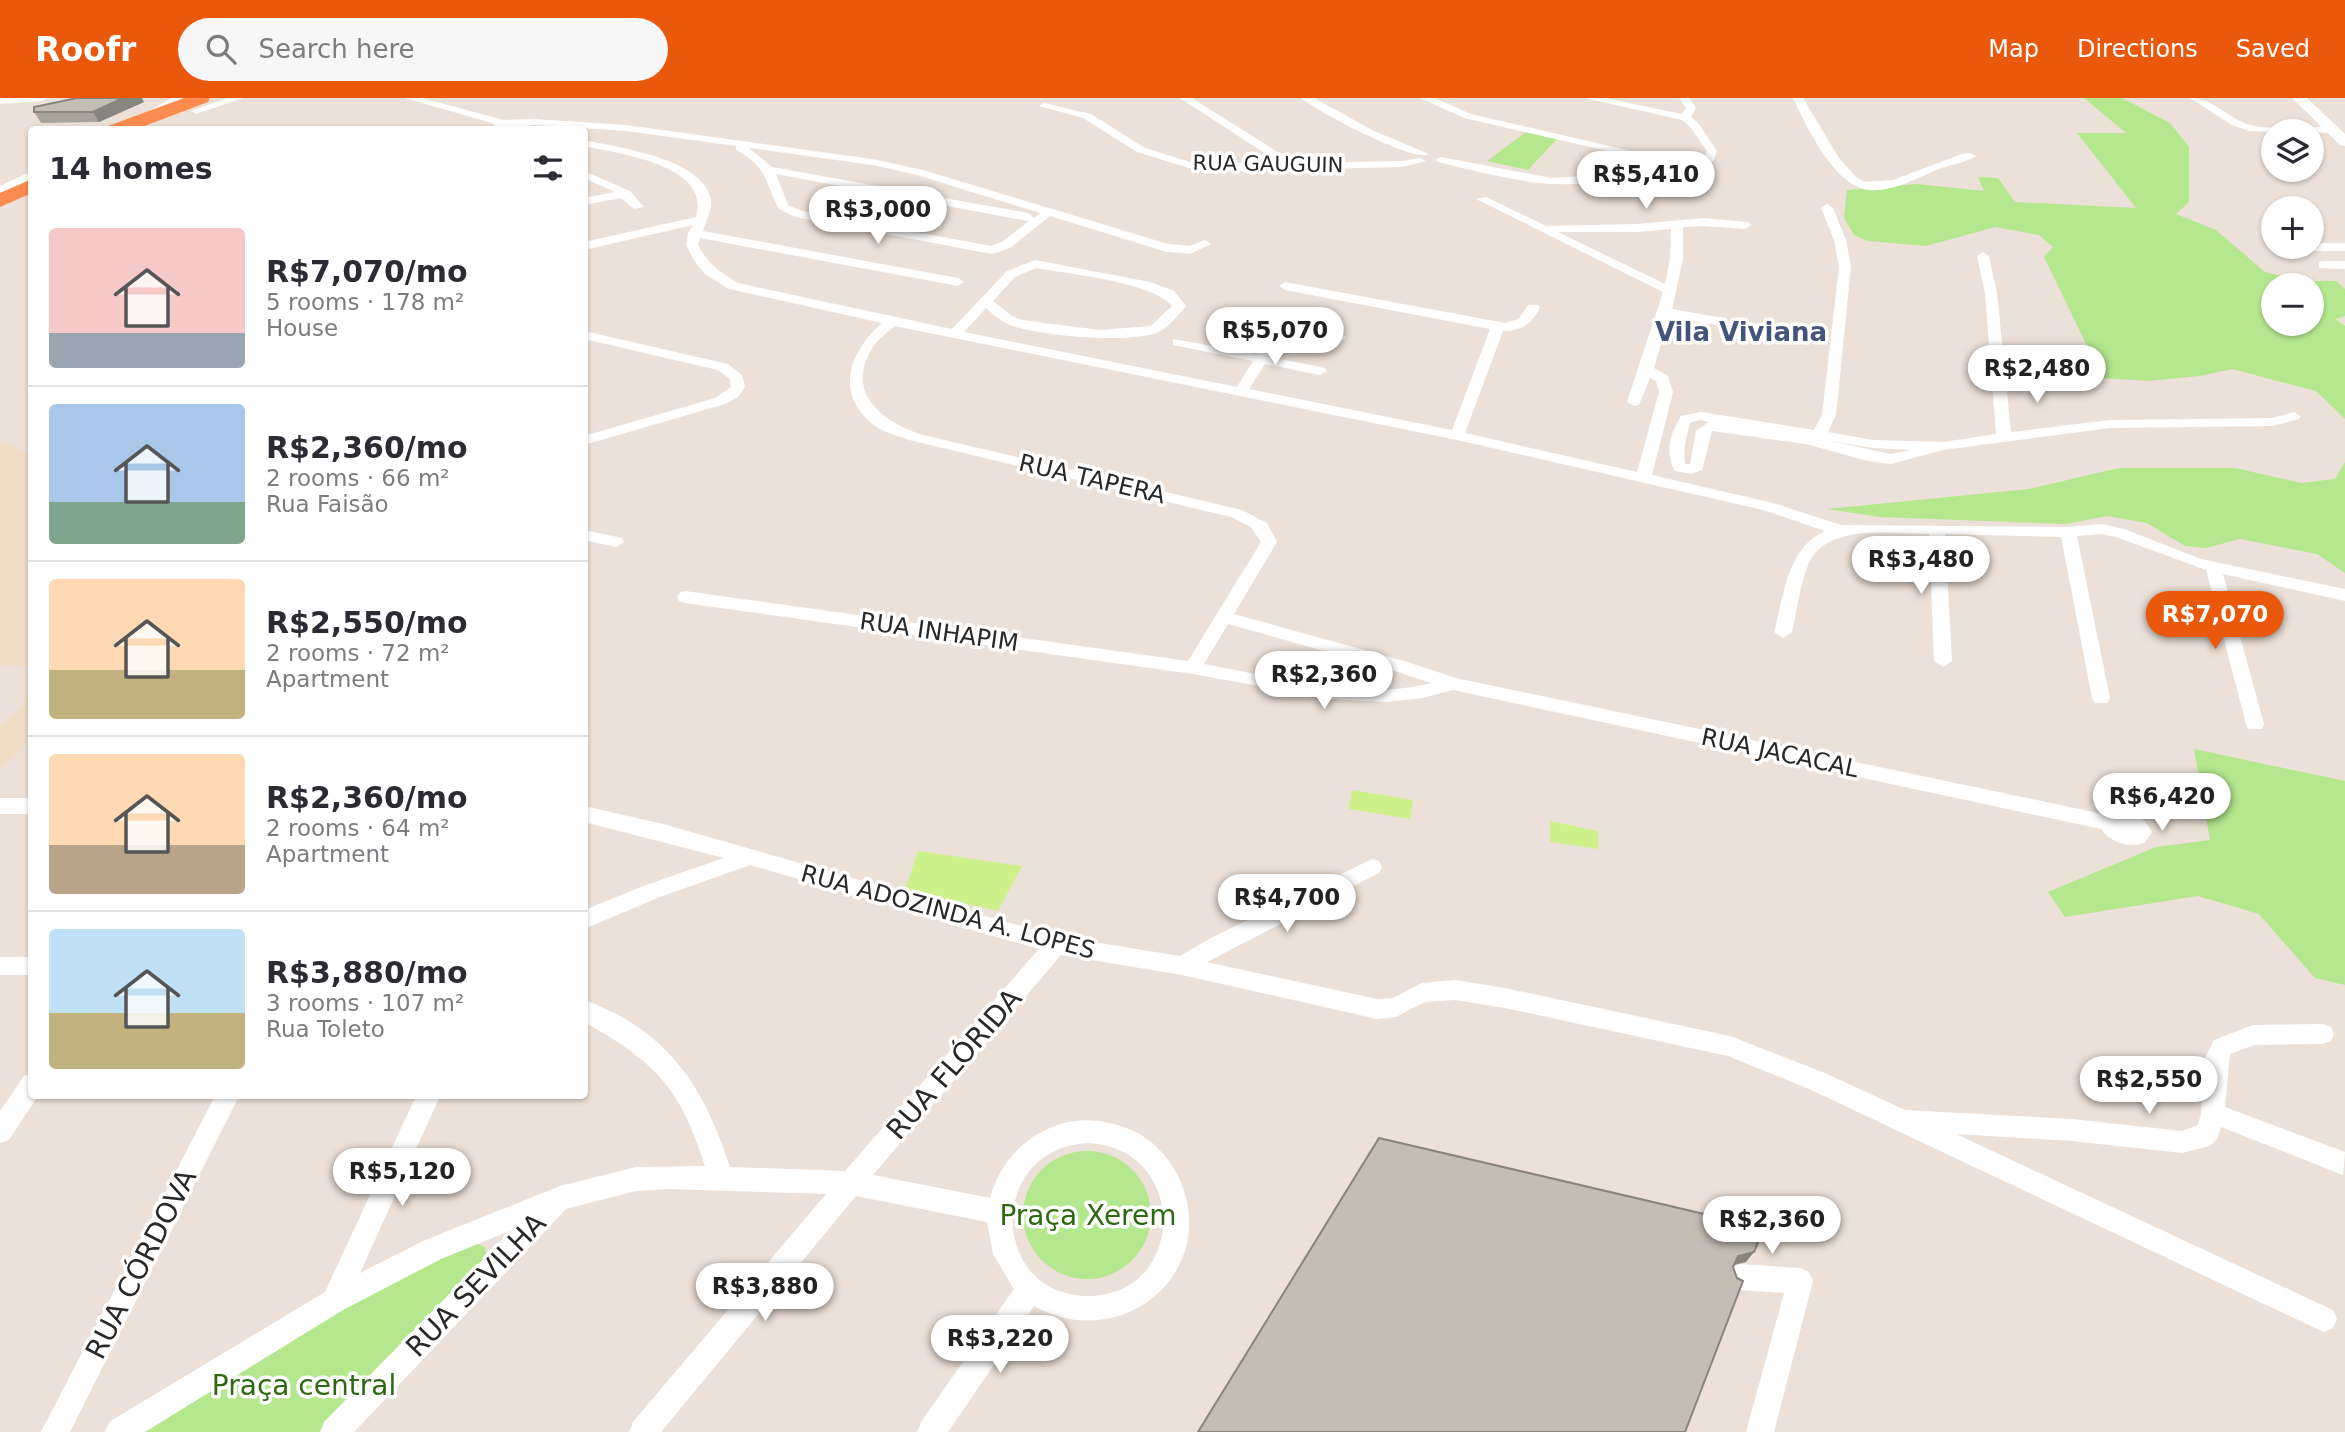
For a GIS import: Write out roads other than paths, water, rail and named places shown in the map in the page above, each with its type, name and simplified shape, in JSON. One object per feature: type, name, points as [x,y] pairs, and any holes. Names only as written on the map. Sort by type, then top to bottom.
[{"type":"highway","points":[[132,126],[200,102],[222,98]]},
{"type":"highway","points":[[167,126],[200,102]]},
{"type":"highway","points":[[0,201],[28,187]]},
{"type":"highway","points":[[0,213],[28,199]]},
{"type":"street","points":[[0,101],[42,98]]},
{"type":"street","points":[[129,126],[180,98]]},
{"type":"street","points":[[200,102],[238,98]]},
{"type":"street","points":[[410,98],[499,126]]},
{"type":"street","points":[[1185,98],[1263,145],[1291,166]]},
{"type":"street","points":[[1306,98],[1370,133],[1422,157]]},
{"type":"street","points":[[1425,98],[1468,116],[1686,166],[1709,160],[1712,151],[1695,126],[1685,118],[1590,98]]},
{"type":"street","points":[[1684,98],[1691,108],[1685,118]]},
{"type":"street","points":[[1798,98],[1843,174],[1858,184],[1875,186],[1895,183],[1944,160],[1970,156]]},
{"type":"street","points":[[2195,98],[2236,123],[2253,129],[2330,130]]},
{"type":"street","points":[[2300,98],[2345,142]]},
{"type":"street","name":"RUA GAUGUIN","points":[[1044,106],[1087,116],[1142,150],[1168,160],[1215,168],[1402,164],[1422,157],[1432,163],[1441,160],[1551,181],[1601,178],[1686,166]]},
{"type":"street","points":[[588,127],[626,128],[896,167],[1044,216],[1167,248],[1190,250],[1205,244]]},
{"type":"street","points":[[730,142],[753,154],[771,170],[783,207],[792,212],[986,250],[1006,245],[1044,216]]},
{"type":"street","points":[[588,144],[647,158],[692,177],[701,185],[705,206],[692,245],[701,262],[734,285],[892,321],[1457,436],[1767,506],[1840,530],[2068,532],[2102,529],[2116,531],[2213,567],[2345,595]]},
{"type":"street","points":[[0,182],[28,168]]},
{"type":"street","points":[[771,170],[1044,216]]},
{"type":"street","points":[[0,190],[28,176]]},
{"type":"street","points":[[588,176],[626,193],[638,207]]},
{"type":"street","points":[[588,201],[626,193]]},
{"type":"street","points":[[1482,199],[1668,289]]},
{"type":"street","points":[[1821,439],[1829,415],[1844,267],[1840,240],[1827,208]]},
{"type":"street","points":[[1545,228],[1637,228],[1716,222],[1745,225]]},
{"type":"street","points":[[1634,402],[1647,370],[1680,240],[1676,224]]},
{"type":"street","points":[[588,245],[697,227],[958,282]]},
{"type":"street","points":[[2324,247],[2345,247]]},
{"type":"street","points":[[1983,256],[1991,292],[2004,436]]},
{"type":"street","points":[[955,334],[1012,274],[1035,264],[1145,285],[1169,294],[1179,306],[1150,331],[1100,334],[1019,324],[1007,319],[986,302]]},
{"type":"street","points":[[2323,265],[2345,265]]},
{"type":"street","points":[[1285,286],[1498,326],[1517,327],[1525,324],[1533,308]]},
{"type":"street","points":[[1663,312],[1723,322]]},
{"type":"street","points":[[1233,317],[1339,338]]},
{"type":"street","name":"RUA TAPERA","points":[[892,321],[866,346],[855,368],[857,391],[867,408],[884,425],[914,437],[1223,510],[1257,522],[1266,531],[1269,542],[1193,668]]},
{"type":"street","points":[[1241,391],[1282,326]]},
{"type":"street","points":[[1457,436],[1498,326]]},
{"type":"street","points":[[588,336],[723,366],[737,378],[738,387],[733,394],[720,401],[588,440]]},
{"type":"street","points":[[1178,342],[1320,371]]},
{"type":"street","points":[[1643,480],[1666,392],[1663,379],[1647,370]]},
{"type":"street","points":[[2003,406],[2023,418],[2059,429]]},
{"type":"street","points":[[1829,415],[1845,444]]},
{"type":"street","points":[[1687,462],[1682,425],[1689,418],[1701,416],[1894,453],[2004,436],[2110,424],[2273,422],[2294,416]]},
{"type":"street","points":[[1680,487],[1687,462],[1709,426],[1821,439]]},
{"type":"street","points":[[1937,529],[1943,661]]},
{"type":"street","points":[[1783,632],[1801,561],[1818,540],[1840,530]]},
{"type":"street","points":[[2068,532],[2101,698]]},
{"type":"street","points":[[588,536],[615,542]]},
{"type":"street","points":[[2213,567],[2255,724]]},
{"type":"street","name":"RUA INHAPIM","points":[[685,597],[1193,668]]},
{"type":"street","name":"RUA JACACAL","points":[[1224,617],[1409,668],[1454,684],[2107,823]]},
{"type":"street","points":[[1193,668],[1359,695],[1422,692],[1454,684]]},
{"type":"street","points":[[0,806],[28,806]]},
{"type":"street","name":"RUA ADOZINDA A. LOPES","points":[[588,815],[663,832],[747,858],[836,880],[1056,945],[1182,966],[1377,1009],[1396,1007],[1422,993],[1455,990],[1505,998],[1730,1046],[1898,1119],[2324,1319]]},
{"type":"street","points":[[588,918],[653,891],[747,858]]},
{"type":"street","points":[[1182,966],[1373,867]]},
{"type":"street","name":"RUA FLÓRIDA","points":[[643,1432],[1056,945]]},
{"type":"street","points":[[0,966],[28,966]]},
{"type":"street","points":[[588,1012],[631,1034],[658,1055],[673,1072],[694,1101],[705,1125],[721,1176]]},
{"type":"street","points":[[1898,1119],[2072,1130],[2182,1142],[2201,1138],[2208,1131],[2213,1113],[2216,1060],[2222,1047],[2253,1035],[2323,1034]]},
{"type":"street","points":[[0,1132],[28,1090]]},
{"type":"street","name":"RUA CÓRDOVA","points":[[55,1432],[225,1099]]},
{"type":"street","points":[[334,1301],[427,1099]]},
{"type":"street","points":[[2213,1113],[2343,1163]]},
{"type":"street","points":[[1104,1132],[1131,1140],[1154,1156],[1170,1178],[1178,1206],[1177,1235],[1165,1263],[1145,1287],[1117,1303],[1086,1309],[1056,1304],[1029,1290],[1010,1268],[999,1241],[999,1212],[1008,1184],[1024,1160],[1048,1143],[1076,1133],[1104,1132]]},
{"type":"street","points":[[119,1432],[334,1301],[432,1250],[560,1198],[636,1179],[721,1176],[852,1183],[999,1212]]},
{"type":"street","name":"RUA SEVILHA","points":[[334,1432],[560,1198]]},
{"type":"street","points":[[1740,1277],[1800,1281],[1760,1432]]},
{"type":"street","points":[[931,1432],[1029,1290]]},
{"type":"district","name":"Vila Viviana","points":[[1741,332]]},
{"type":"park label","name":"Praça Xerem","points":[[1088,1215]]},
{"type":"park label","name":"Praça central","points":[[304,1385]]}]
